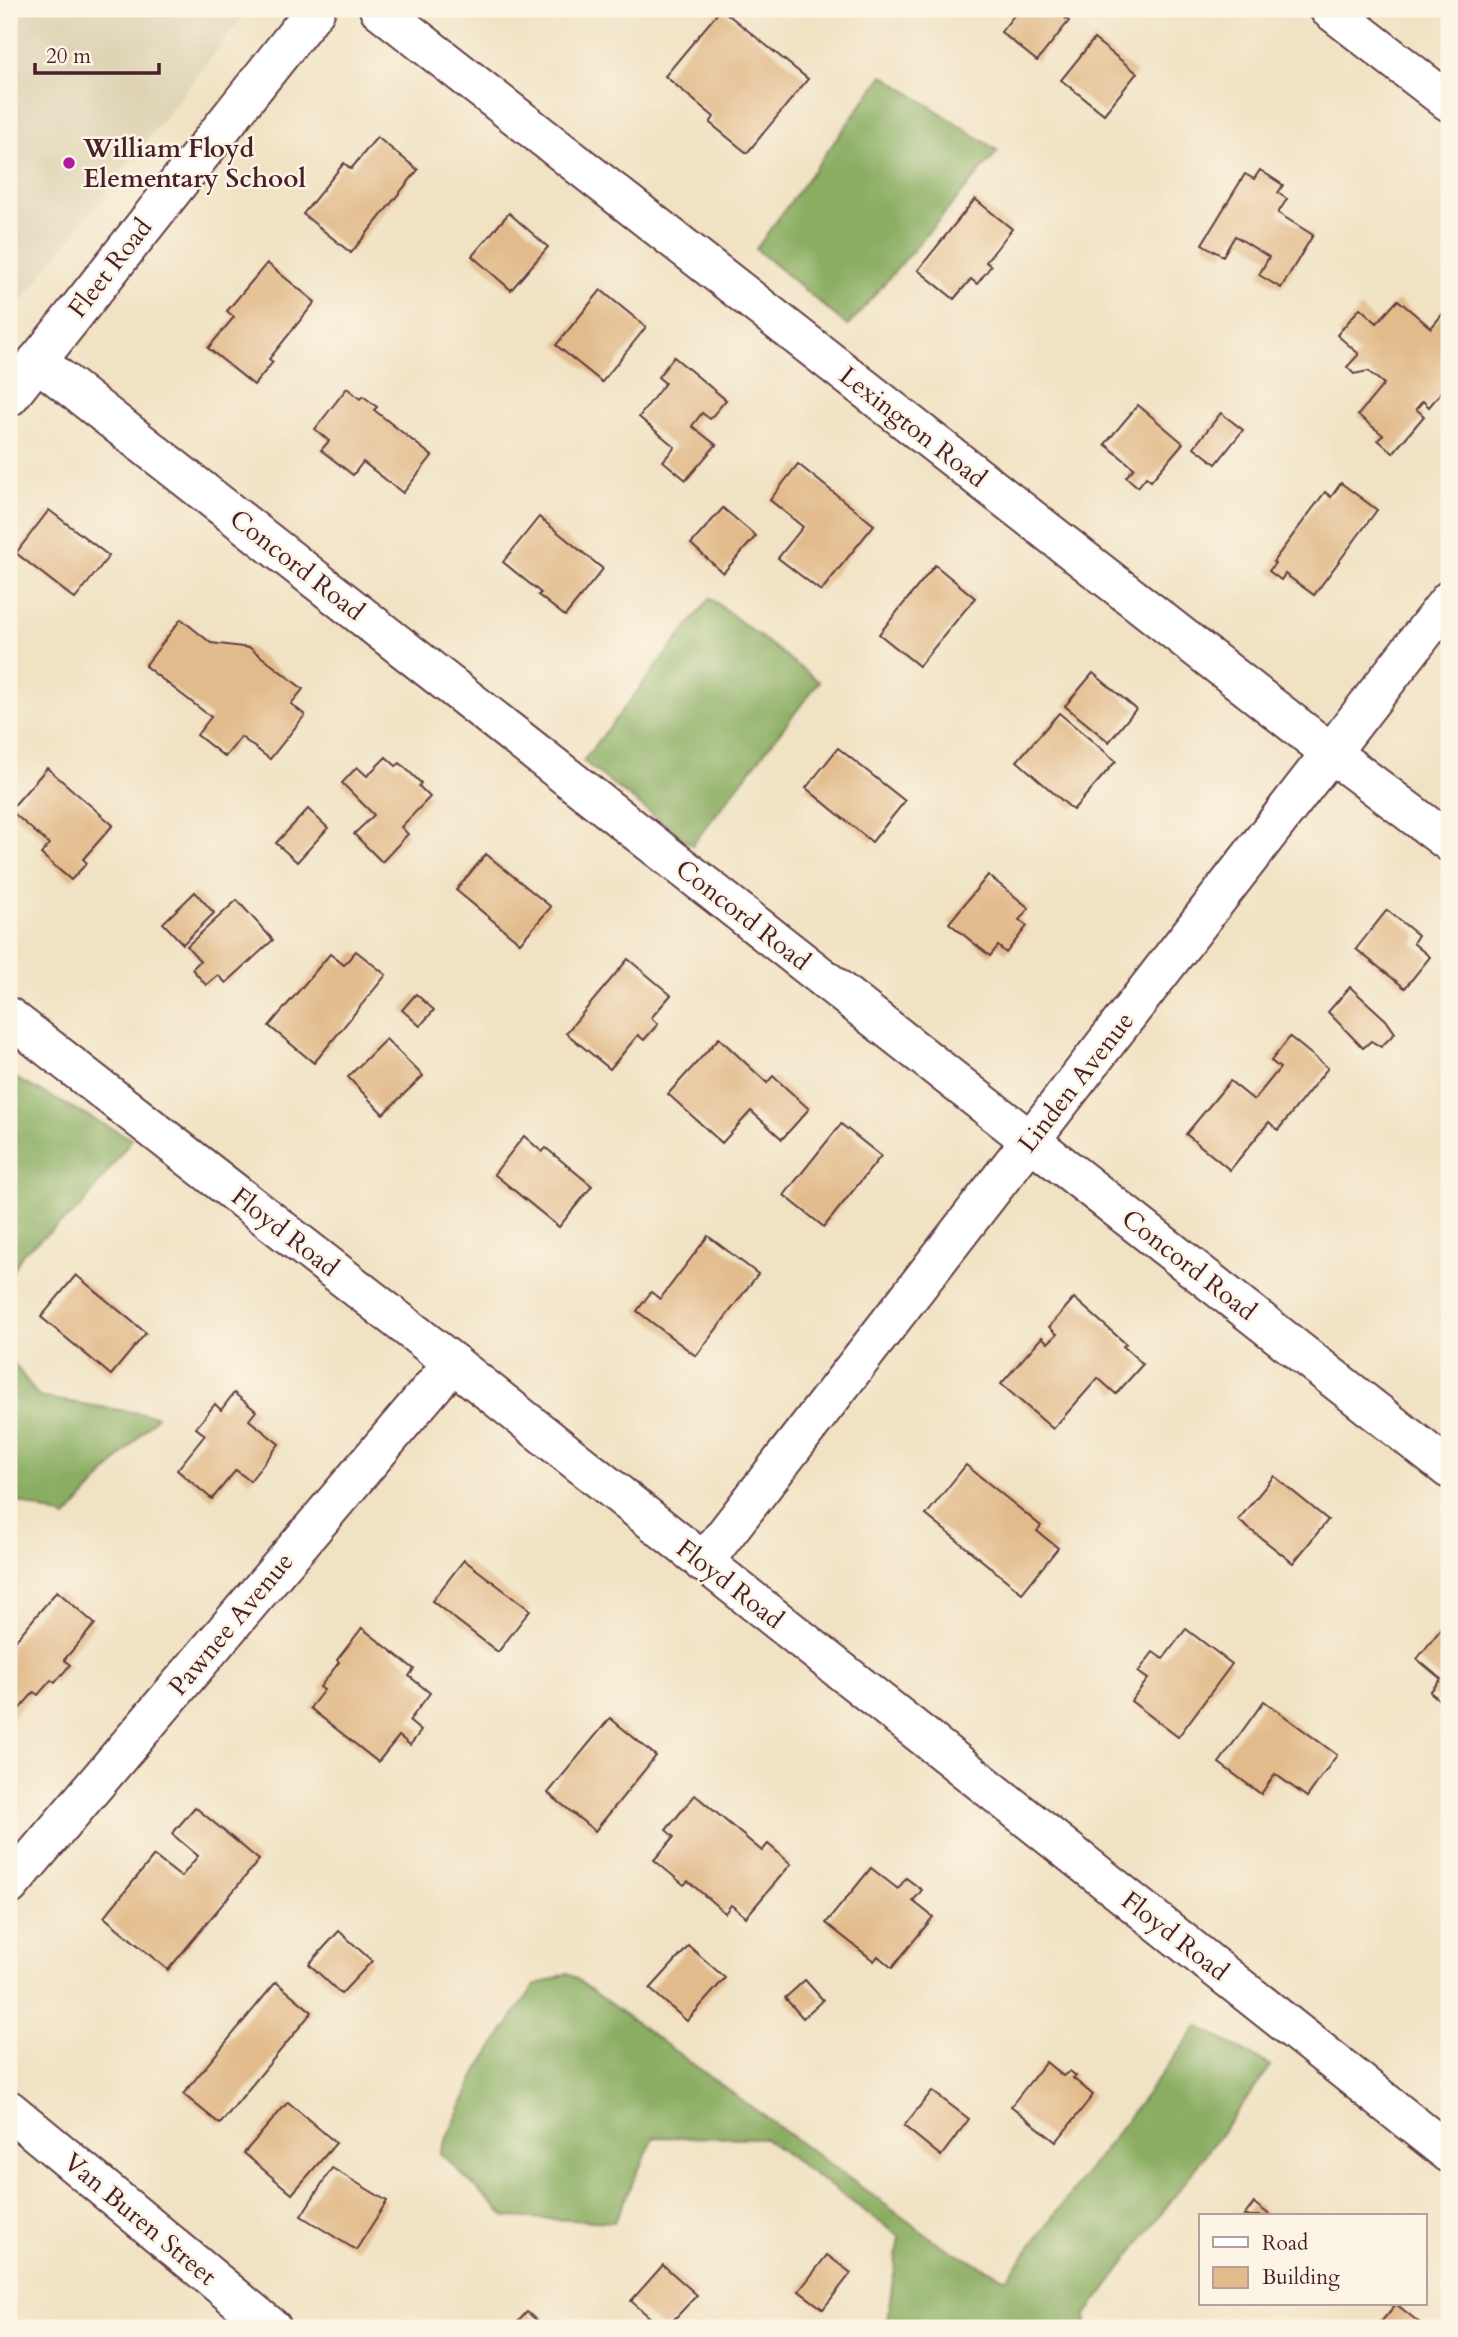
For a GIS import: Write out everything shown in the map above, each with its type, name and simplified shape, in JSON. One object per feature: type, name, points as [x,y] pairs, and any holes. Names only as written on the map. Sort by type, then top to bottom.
[{"type":"street","name":"Fleet Road","points":[[9,397],[316,9]]},
{"type":"street","name":"Lexington Road","points":[[379,9],[1331,753],[1449,842]]},
{"type":"street","points":[[1329,9],[1449,102]]},
{"type":"street","name":"Concord Road","points":[[37,361],[1449,1469]]},
{"type":"street","name":"Linden Avenue","points":[[703,1563],[1449,600]]},
{"type":"street","name":"Floyd Road","points":[[9,1017],[453,1363],[1449,2153]]},
{"type":"street","name":"Pawnee Avenue","points":[[9,1886],[453,1363]]},
{"type":"street","name":"Van Buren Street","points":[[9,2110],[272,2328]]},
{"type":"shaded area","name":"William Floyd Elementary School","points":[[9,9],[249,9],[9,317]]},
{"type":"green space","points":[[883,75],[998,151],[848,326],[756,249]]},
{"type":"green space","points":[[710,598],[819,682],[692,845],[583,761]]},
{"type":"green space","points":[[9,1075],[132,1139],[81,1207],[24,1252],[9,1277]]},
{"type":"green space","points":[[9,1357],[39,1397],[157,1416],[66,1518],[17,1501],[9,1502]]},
{"type":"green space","points":[[568,1973],[939,2244],[1006,2279],[1198,2026],[1271,2066],[1086,2315],[1087,2328],[886,2328],[899,2236],[764,2138],[654,2137],[614,2222],[506,2217],[440,2153],[479,2068],[534,1986]]},
{"type":"building","points":[[721,9],[808,79],[747,153],[710,123],[714,117],[665,76]]},
{"type":"building","points":[[1019,9],[1058,9],[1069,21],[1037,61],[1001,32]]},
{"type":"building","points":[[1094,39],[1137,73],[1104,114],[1061,80]]},
{"type":"building","points":[[377,137],[418,170],[351,253],[303,214],[344,163],[351,169]]},
{"type":"building","points":[[1260,170],[1283,185],[1278,193],[1287,199],[1278,213],[1313,235],[1281,288],[1259,275],[1269,257],[1235,236],[1223,256],[1202,244],[1245,174],[1254,179]]},
{"type":"building","points":[[975,199],[1012,229],[986,262],[991,266],[977,284],[971,279],[954,299],[918,270]]},
{"type":"building","points":[[509,213],[548,247],[511,290],[472,256]]},
{"type":"building","points":[[267,263],[315,302],[269,359],[273,362],[254,385],[208,348],[234,317],[227,311]]},
{"type":"building","points":[[601,290],[646,327],[602,382],[556,345]]},
{"type":"building","points":[[1398,300],[1431,328],[1449,306],[1449,383],[1429,407],[1423,401],[1416,409],[1424,416],[1393,453],[1378,440],[1383,435],[1358,415],[1384,384],[1368,371],[1354,374],[1347,367],[1359,354],[1337,335],[1360,308],[1377,323]]},
{"type":"building","points":[[674,357],[726,400],[710,419],[702,413],[692,426],[716,445],[686,480],[663,461],[675,447],[639,417],[665,383],[658,377]]},
{"type":"building","points":[[347,388],[360,399],[363,396],[377,407],[374,410],[432,456],[403,493],[363,462],[353,475],[321,450],[329,441],[315,429]]},
{"type":"building","points":[[1138,405],[1183,443],[1151,481],[1146,477],[1138,487],[1126,477],[1134,468],[1105,444]]},
{"type":"building","points":[[1221,413],[1243,430],[1216,464],[1194,447]]},
{"type":"building","points":[[798,464],[874,525],[821,591],[778,558],[803,527],[770,500]]},
{"type":"building","points":[[1341,483],[1377,510],[1314,595],[1285,574],[1281,580],[1269,571],[1325,492],[1331,497]]},
{"type":"building","points":[[723,508],[756,536],[723,573],[691,544]]},
{"type":"building","points":[[49,510],[109,556],[75,599],[16,553]]},
{"type":"building","points":[[539,517],[603,569],[565,616],[503,562]]},
{"type":"building","points":[[935,565],[975,598],[919,666],[879,634]]},
{"type":"building","points":[[181,619],[211,643],[250,648],[303,689],[291,704],[305,715],[270,759],[241,737],[225,757],[197,735],[211,717],[145,666]]},
{"type":"building","points":[[1093,673],[1136,709],[1109,742],[1065,706]]},
{"type":"building","points":[[1059,713],[1116,761],[1073,810],[1017,761]]},
{"type":"building","points":[[838,748],[905,801],[872,842],[806,788]]},
{"type":"building","points":[[386,757],[396,766],[400,763],[421,783],[419,786],[430,797],[401,827],[408,834],[382,862],[354,834],[374,815],[342,783],[357,767],[367,776]]},
{"type":"building","points":[[47,768],[113,825],[83,859],[87,863],[71,880],[41,854],[49,844],[10,810]]},
{"type":"building","points":[[308,809],[328,828],[297,862],[276,843]]},
{"type":"building","points":[[486,854],[551,907],[520,943],[456,890]]},
{"type":"building","points":[[988,875],[1029,908],[1019,920],[1027,926],[1006,953],[998,946],[990,956],[949,923]]},
{"type":"building","points":[[195,892],[214,913],[183,944],[163,923]]},
{"type":"building","points":[[237,900],[273,940],[226,983],[218,975],[206,985],[192,969],[200,961],[187,946]]},
{"type":"building","points":[[1387,910],[1418,935],[1413,943],[1430,957],[1405,988],[1356,949]]},
{"type":"building","points":[[356,951],[386,975],[314,1063],[269,1026],[330,954],[344,965]]},
{"type":"building","points":[[628,959],[671,995],[651,1018],[658,1024],[644,1040],[638,1035],[610,1069],[566,1033]]},
{"type":"building","points":[[1350,987],[1386,1020],[1395,1033],[1381,1047],[1371,1041],[1363,1048],[1328,1012]]},
{"type":"building","points":[[416,994],[434,1010],[420,1026],[402,1010]]},
{"type":"building","points":[[1290,1037],[1328,1068],[1278,1130],[1269,1122],[1230,1170],[1186,1134],[1230,1081],[1254,1100],[1280,1068],[1271,1061]]},
{"type":"building","points":[[719,1038],[767,1083],[773,1076],[809,1109],[782,1139],[751,1111],[722,1143],[668,1094]]},
{"type":"building","points":[[386,1039],[423,1076],[383,1114],[348,1077]]},
{"type":"building","points":[[841,1124],[881,1156],[824,1227],[784,1195]]},
{"type":"building","points":[[524,1136],[542,1152],[546,1148],[592,1186],[559,1227],[494,1174]]},
{"type":"building","points":[[708,1236],[758,1274],[696,1356],[637,1311],[651,1292],[660,1299]]},
{"type":"building","points":[[76,1275],[146,1333],[111,1375],[41,1317]]},
{"type":"building","points":[[1074,1298],[1126,1344],[1123,1346],[1143,1364],[1116,1394],[1098,1378],[1053,1429],[1001,1384],[1042,1337],[1048,1343],[1057,1334],[1049,1327]]},
{"type":"building","points":[[1449,1307],[1449,1323],[1441,1315]]},
{"type":"building","points":[[234,1393],[256,1411],[249,1420],[279,1444],[250,1481],[236,1470],[212,1499],[177,1470],[205,1435],[196,1428],[215,1404],[221,1410]]},
{"type":"building","points":[[966,1465],[1041,1526],[1037,1531],[1058,1548],[1022,1593],[926,1515]]},
{"type":"building","points":[[1274,1476],[1328,1520],[1293,1563],[1238,1520]]},
{"type":"building","points":[[464,1560],[530,1610],[498,1652],[432,1601]]},
{"type":"building","points":[[57,1591],[95,1624],[64,1660],[70,1665],[55,1683],[51,1680],[38,1695],[34,1692],[9,1721],[9,1648]]},
{"type":"building","points":[[1449,1619],[1449,1708],[1430,1692],[1441,1679],[1417,1659]]},
{"type":"building","points":[[362,1628],[414,1669],[409,1676],[430,1693],[409,1721],[421,1731],[410,1745],[399,1736],[378,1762],[310,1708],[324,1690],[320,1687],[339,1662],[337,1660]]},
{"type":"building","points":[[1186,1629],[1232,1664],[1178,1737],[1131,1701],[1148,1679],[1138,1672],[1153,1652],[1163,1659]]},
{"type":"building","points":[[1264,1701],[1337,1755],[1307,1797],[1275,1774],[1261,1794],[1219,1763]]},
{"type":"building","points":[[610,1718],[656,1756],[595,1831],[548,1793]]},
{"type":"building","points":[[695,1795],[762,1851],[768,1844],[791,1864],[746,1917],[731,1905],[725,1913],[688,1881],[684,1885],[654,1860],[674,1837],[666,1830]]},
{"type":"building","points":[[195,1807],[259,1860],[168,1970],[104,1917],[154,1856],[181,1877],[198,1856],[172,1834]]},
{"type":"building","points":[[871,1868],[898,1889],[906,1878],[922,1890],[913,1901],[933,1917],[892,1968],[878,1956],[874,1961],[826,1923]]},
{"type":"building","points":[[339,1931],[372,1961],[341,1994],[309,1964]]},
{"type":"building","points":[[689,1946],[725,1978],[687,2021],[650,1989]]},
{"type":"building","points":[[805,1980],[823,2000],[803,2018],[785,1998]]},
{"type":"building","points":[[276,1982],[312,2012],[220,2124],[183,2094]]},
{"type":"building","points":[[1046,2062],[1063,2076],[1070,2071],[1076,2076],[1073,2078],[1093,2095],[1056,2142],[1011,2106]]},
{"type":"building","points":[[932,2091],[969,2119],[941,2156],[904,2126]]},
{"type":"building","points":[[288,2102],[336,2143],[292,2194],[244,2153]]},
{"type":"building","points":[[332,2168],[387,2201],[356,2250],[301,2216]]},
{"type":"building","points":[[1254,2203],[1268,2214],[1246,2214]]},
{"type":"building","points":[[827,2255],[851,2273],[823,2309],[799,2291]]},
{"type":"building","points":[[663,2265],[697,2295],[666,2328],[662,2328],[631,2301]]},
{"type":"building","points":[[1394,2306],[1398,2306],[1426,2328],[1376,2328]]},
{"type":"building","points":[[527,2312],[546,2328],[512,2328]]},
{"type":"place","name":"William Floyd Elementary School","points":[[69,163]]}]
